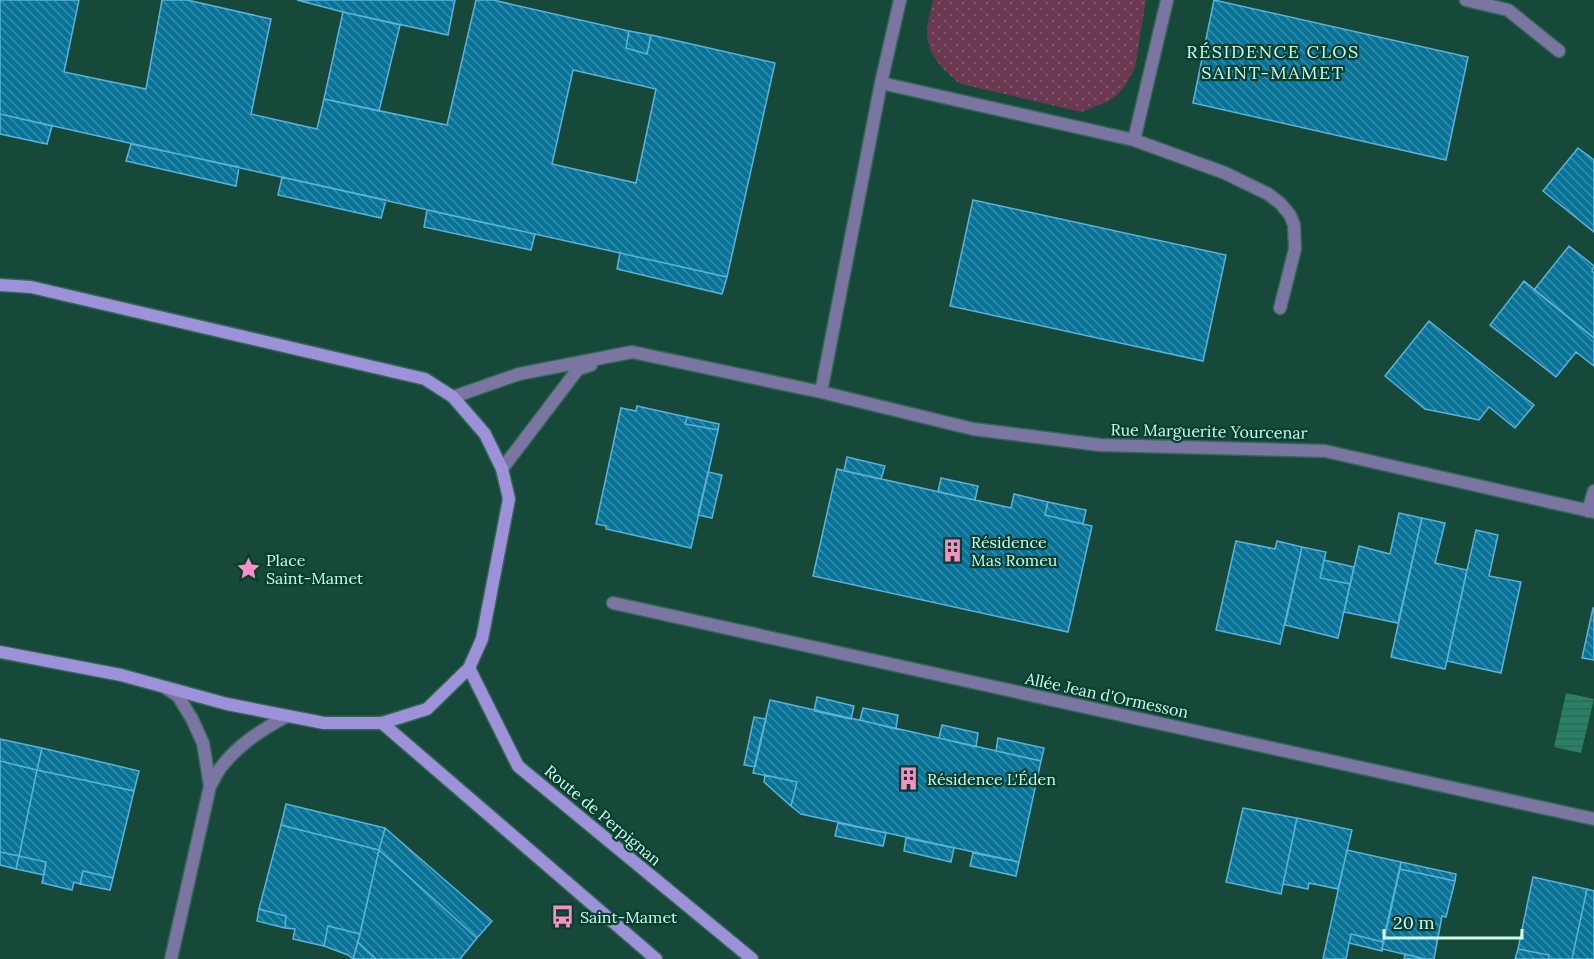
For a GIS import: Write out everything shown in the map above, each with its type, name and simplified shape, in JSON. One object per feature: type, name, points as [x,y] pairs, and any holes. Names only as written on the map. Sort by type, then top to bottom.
[{"type":"main road","points":[[0,285],[31,286],[425,379],[453,397],[485,434],[502,469],[509,499],[482,639],[469,668],[427,709],[382,723],[324,723],[227,704],[121,675],[0,652]]},
{"type":"main road","name":"Route de Perpignan","points":[[469,668],[518,766],[752,959]]},
{"type":"main road","points":[[382,723],[656,959]]},
{"type":"street","points":[[821,392],[881,82],[900,0]]},
{"type":"street","points":[[1134,140],[1167,0]]},
{"type":"street","points":[[1466,0],[1508,10],[1559,51]]},
{"type":"street","points":[[881,82],[1134,140],[1225,173],[1268,194],[1280,203],[1290,215],[1294,225],[1295,249],[1280,308]]},
{"type":"street","points":[[453,397],[519,374],[632,352]]},
{"type":"street","points":[[502,469],[578,369],[632,352]]},
{"type":"street","name":"Rue Marguerite Yourcenar","points":[[632,352],[821,392],[973,429],[1100,446],[1227,447],[1325,451],[1591,512]]},
{"type":"street","points":[[1591,512],[1594,491]]},
{"type":"street","name":"Allée Jean d'Ormesson","points":[[613,603],[1594,819]]},
{"type":"street","points":[[166,688],[178,696],[203,743],[210,786]]},
{"type":"street","points":[[171,959],[210,786],[222,766],[240,747],[265,728],[287,716]]},
{"type":"shaded area","points":[[933,0],[1146,0],[1135,67],[1125,86],[1109,101],[1081,112],[961,84],[955,80],[938,62],[928,41],[927,33]]},
{"type":"shaded area","points":[[1566,693],[1594,699],[1581,753],[1554,747]]},
{"type":"building","points":[[0,0],[79,0],[64,72],[146,89],[162,0],[187,0],[271,19],[251,114],[317,129],[324,99],[447,125],[476,0],[493,0],[629,31],[626,48],[647,54],[651,35],[775,63],[727,277],[0,114]],"holes":[[[573,70],[656,89],[636,183],[552,164]]]},
{"type":"building","points":[[297,0],[455,0],[448,35]]},
{"type":"building","points":[[1214,0],[1468,57],[1446,160],[1193,103]]},
{"type":"building","points":[[343,12],[400,25],[379,111],[324,99]]},
{"type":"building","points":[[629,31],[651,35],[647,54],[626,48]]},
{"type":"building","points":[[0,114],[52,126],[47,144],[0,134]]},
{"type":"building","points":[[131,144],[239,167],[236,186],[126,161]]},
{"type":"building","points":[[1578,148],[1594,160],[1594,232],[1543,191]]},
{"type":"building","points":[[282,177],[386,200],[381,218],[278,195]]},
{"type":"building","points":[[973,200],[1226,255],[1203,361],[950,306]]},
{"type":"building","points":[[427,210],[535,234],[531,250],[424,227]]},
{"type":"building","points":[[1569,246],[1594,266],[1592,271],[1594,273],[1594,338],[1534,290]]},
{"type":"building","points":[[620,253],[727,277],[722,294],[617,269]]},
{"type":"building","points":[[1524,281],[1594,338],[1594,366],[1576,352],[1556,377],[1490,325]]},
{"type":"building","points":[[1429,321],[1534,405],[1515,428],[1489,407],[1479,420],[1425,409],[1385,376]]},
{"type":"building","points":[[637,406],[687,417],[685,424],[718,430],[691,548],[606,529],[606,526],[596,524],[621,408],[636,411]]},
{"type":"building","points":[[687,417],[719,424],[718,430],[685,424]]},
{"type":"building","points":[[847,457],[885,466],[881,479],[844,471]]},
{"type":"building","name":"Résidence Mas Romeu","points":[[837,469],[1011,508],[1014,494],[1048,502],[1045,515],[1092,526],[1068,632],[813,576]]},
{"type":"building","points":[[708,472],[722,475],[712,518],[698,515]]},
{"type":"building","points":[[941,478],[978,486],[975,500],[938,492]]},
{"type":"building","points":[[1048,502],[1086,510],[1083,524],[1045,515]]},
{"type":"building","points":[[1399,513],[1422,518],[1398,623],[1344,612],[1359,546],[1390,554]]},
{"type":"building","points":[[1422,518],[1445,523],[1435,563],[1467,570],[1445,669],[1391,657]]},
{"type":"building","points":[[1476,530],[1498,535],[1489,576],[1521,582],[1501,673],[1447,661]]},
{"type":"building","points":[[1236,541],[1275,549],[1277,541],[1302,547],[1280,644],[1216,630]]},
{"type":"building","points":[[1302,547],[1326,552],[1320,578],[1350,584],[1338,638],[1285,625]]},
{"type":"building","points":[[1324,560],[1354,567],[1350,584],[1320,578]]},
{"type":"building","points":[[1594,608],[1594,660],[1582,658]]},
{"type":"building","points":[[817,697],[854,706],[851,719],[814,711]]},
{"type":"building","name":"Résidence L'Éden","points":[[770,700],[1041,761],[1019,862],[801,814],[791,806],[797,782],[753,773]]},
{"type":"building","points":[[863,708],[898,715],[896,729],[860,720]]},
{"type":"building","points":[[754,717],[766,719],[755,767],[744,765]]},
{"type":"building","points":[[942,725],[978,733],[976,747],[939,738]]},
{"type":"building","points":[[998,738],[1044,748],[1041,761],[996,751]]},
{"type":"building","points":[[0,739],[42,748],[37,770],[0,761]]},
{"type":"building","points":[[42,748],[139,771],[134,791],[37,770]]},
{"type":"building","points":[[0,761],[37,770],[19,856],[0,852]]},
{"type":"building","points":[[37,770],[134,791],[113,878],[83,871],[80,884],[74,882],[72,890],[42,883],[46,862],[19,856]]},
{"type":"building","points":[[765,775],[797,782],[791,806],[764,782]]},
{"type":"building","points":[[286,804],[385,828],[379,850],[281,825]]},
{"type":"building","points":[[1243,808],[1297,818],[1281,894],[1226,882]]},
{"type":"building","points":[[1297,818],[1352,830],[1338,889],[1309,883],[1308,889],[1283,884]]},
{"type":"building","points":[[838,823],[886,833],[883,846],[835,836]]},
{"type":"building","points":[[281,825],[379,850],[360,934],[328,926],[324,946],[293,939],[295,929],[285,928],[286,916],[259,909]]},
{"type":"building","points":[[385,828],[492,921],[477,938],[379,850]]},
{"type":"building","points":[[906,838],[954,848],[951,862],[904,851]]},
{"type":"building","points":[[379,850],[477,938],[460,959],[374,959],[358,942]]},
{"type":"building","points":[[1347,850],[1401,862],[1383,942],[1351,934],[1346,959],[1323,959]]},
{"type":"building","points":[[0,852],[19,856],[16,869],[0,865]]},
{"type":"building","points":[[973,853],[1019,862],[1016,876],[970,866]]},
{"type":"building","points":[[19,856],[46,862],[44,875],[16,869]]},
{"type":"building","points":[[1401,862],[1456,874],[1455,881],[1400,869]]},
{"type":"building","points":[[1400,869],[1455,881],[1446,917],[1442,916],[1434,959],[1382,949]]},
{"type":"building","points":[[83,871],[113,878],[110,890],[80,884]]},
{"type":"building","points":[[1533,877],[1587,889],[1572,959],[1549,959],[1549,955],[1518,949]]},
{"type":"building","points":[[1587,889],[1594,891],[1594,959],[1572,959]]},
{"type":"building","points":[[259,909],[286,916],[285,928],[257,921]]},
{"type":"building","points":[[328,926],[360,934],[353,959],[324,946]]},
{"type":"building","points":[[1351,934],[1383,942],[1382,951],[1349,943]]},
{"type":"building","points":[[358,942],[375,958],[374,959],[353,959]]},
{"type":"building","points":[[1518,949],[1549,955],[1549,959],[1515,959]]},
{"type":"building","points":[[1405,954],[1425,959],[1404,959]]},
{"type":"place","name":"Résidence Mas Romeu","points":[[953,551]]},
{"type":"place","name":"Place Saint-Mamet","points":[[248,569]]},
{"type":"place","name":"Résidence L'Éden","points":[[909,779]]},
{"type":"place","name":"Saint-Mamet","points":[[562,917]]},
{"type":"district","name":"RÉSIDENCE CLOS SAINT-MAMET","points":[[1273,61]]}]
